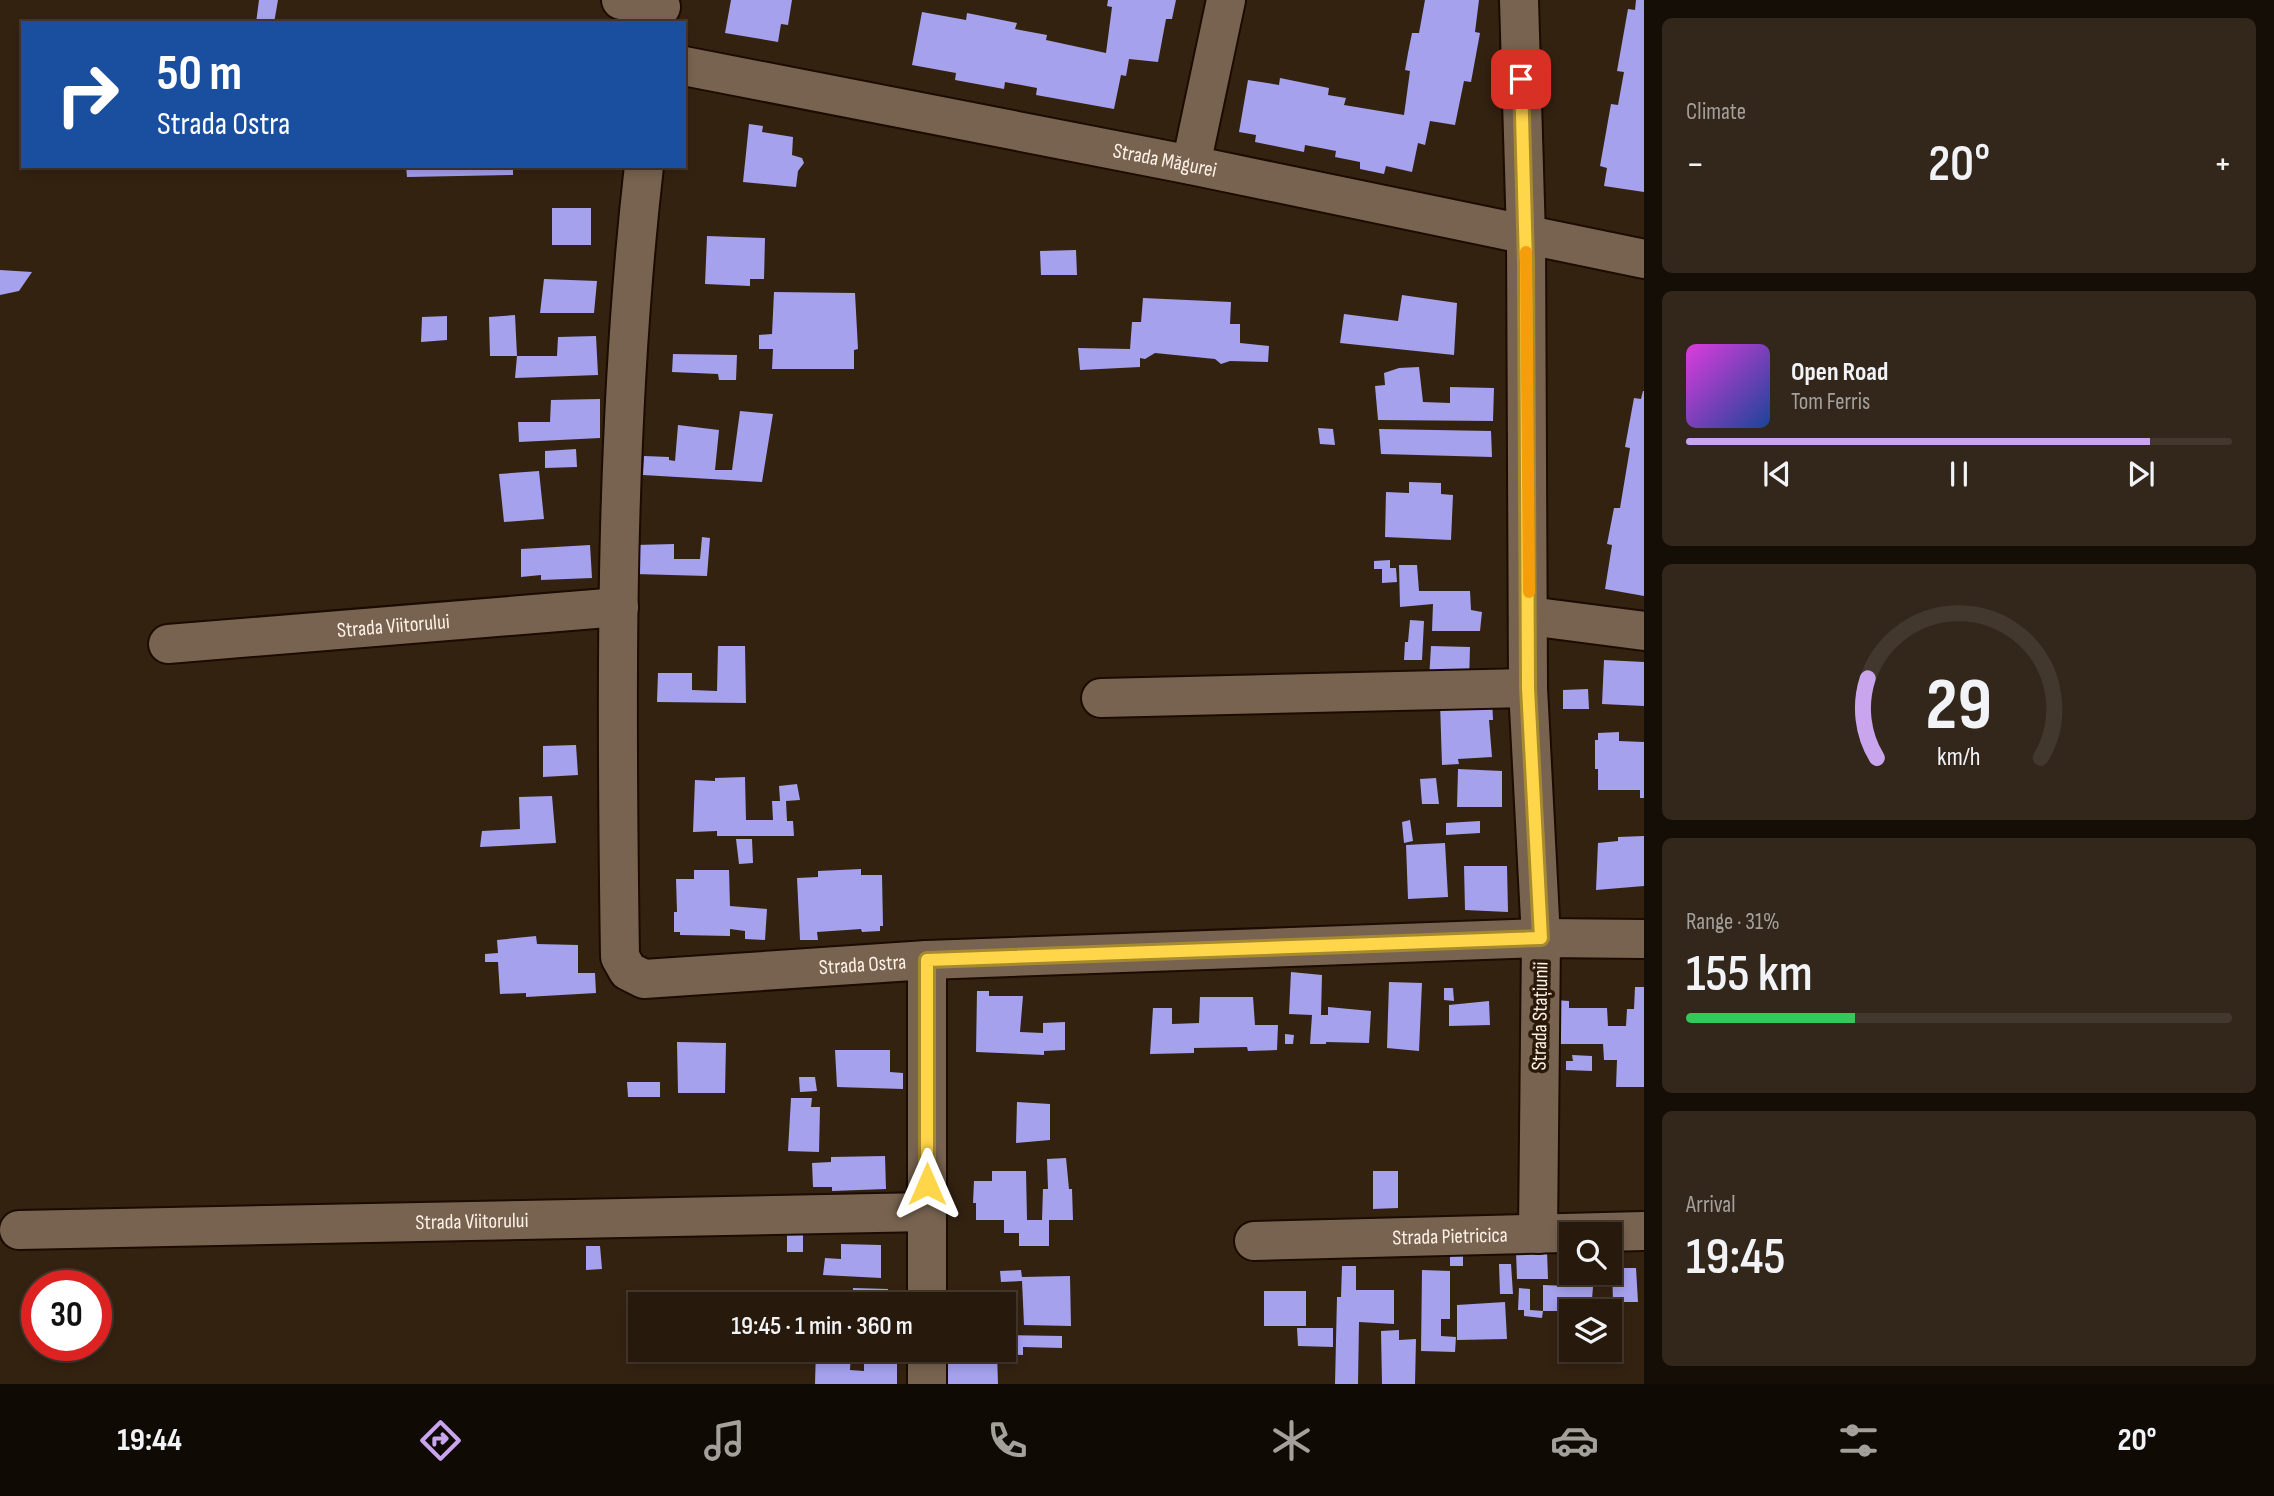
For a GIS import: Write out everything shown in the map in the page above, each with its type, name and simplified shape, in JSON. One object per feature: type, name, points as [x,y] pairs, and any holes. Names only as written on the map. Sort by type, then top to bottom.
[{"type":"street","points":[[621,0],[661,10]]},
{"type":"street","points":[[1191,165],[1227,0]]},
{"type":"street","name":"Strada Stațiunii","points":[[1519,0],[1526,236],[1528,688],[1541,938],[1538,1234]]},
{"type":"street","name":"Strada Măgurei","points":[[686,66],[1191,165],[1644,259]]},
{"type":"street","points":[[620,607],[626,386],[644,168]]},
{"type":"street","name":"Strada Viitorului","points":[[168,644],[620,607]]},
{"type":"street","name":"Strada Ostra","points":[[620,607],[617,720],[620,957],[628,971],[644,979],[927,960],[1541,938],[1644,939]]},
{"type":"street","points":[[1529,616],[1644,631]]},
{"type":"street","points":[[1101,698],[1528,688]]},
{"type":"street","points":[[927,960],[927,1292]]},
{"type":"street","name":"Strada Viitorului","points":[[19,1230],[927,1212]]},
{"type":"street","name":"Strada Pietricica","points":[[1254,1241],[1644,1231]]},
{"type":"street","points":[[927,1362],[927,1384]]},
{"type":"building","points":[[259,0],[278,0],[274,21],[256,21]]},
{"type":"building","points":[[731,0],[792,0],[788,25],[781,24],[778,42],[725,33]]},
{"type":"building","points":[[1108,0],[1176,0],[1172,19],[1166,19],[1158,62],[1129,59],[1126,76],[1121,75],[1114,109],[1036,95],[1037,88],[1005,82],[1004,89],[955,80],[956,73],[912,65],[922,12],[966,20],[967,13],[1017,23],[1015,29],[1047,35],[1046,40],[1106,53],[1112,7],[1107,6]]},
{"type":"building","points":[[1425,0],[1479,0],[1475,32],[1480,33],[1471,82],[1464,81],[1455,125],[1430,121],[1425,145],[1418,143],[1412,172],[1386,166],[1384,174],[1360,169],[1360,162],[1335,157],[1336,151],[1305,145],[1304,152],[1255,142],[1256,135],[1239,132],[1248,80],[1279,85],[1280,78],[1329,88],[1328,95],[1346,98],[1344,105],[1404,115],[1410,71],[1405,70],[1408,53],[1412,33],[1419,33]]},
{"type":"building","points":[[1636,0],[1644,0],[1644,192],[1604,186],[1607,168],[1600,166],[1611,104],[1618,105],[1624,72],[1617,71],[1628,9],[1635,10]]},
{"type":"building","points":[[749,124],[763,126],[762,132],[793,137],[792,155],[802,158],[804,163],[798,171],[796,187],[743,182]]},
{"type":"building","points":[[406,168],[513,168],[513,175],[407,177]]},
{"type":"building","points":[[552,208],[591,208],[591,245],[552,245]]},
{"type":"building","points":[[707,236],[765,238],[764,279],[750,279],[750,286],[705,284]]},
{"type":"building","points":[[1076,250],[1077,275],[1041,275],[1040,251]]},
{"type":"building","points":[[0,270],[32,272],[19,291],[0,295]]},
{"type":"building","points":[[544,279],[597,281],[594,313],[540,313]]},
{"type":"building","points":[[774,292],[855,293],[858,349],[854,350],[854,369],[772,369],[773,349],[759,349],[759,335],[772,334]]},
{"type":"building","points":[[1402,295],[1457,303],[1454,355],[1340,343],[1344,314],[1398,321]]},
{"type":"building","points":[[1143,298],[1231,302],[1230,324],[1240,324],[1240,343],[1269,346],[1268,362],[1230,361],[1221,364],[1215,359],[1155,353],[1145,359],[1140,358],[1140,367],[1080,370],[1078,348],[1130,349],[1132,322],[1141,322]]},
{"type":"building","points":[[515,315],[517,356],[490,356],[489,317]]},
{"type":"building","points":[[447,316],[447,340],[421,342],[422,317]]},
{"type":"building","points":[[596,336],[598,375],[515,378],[517,356],[557,356],[558,337]]},
{"type":"building","points":[[673,354],[737,355],[736,380],[719,380],[718,374],[672,372]]},
{"type":"building","points":[[1419,367],[1423,402],[1450,403],[1450,387],[1494,388],[1493,421],[1378,420],[1375,386],[1385,385],[1384,373],[1399,368]]},
{"type":"building","points":[[1643,391],[1644,596],[1605,589],[1612,545],[1607,544],[1614,508],[1620,508],[1630,448],[1625,447],[1634,398],[1641,399]]},
{"type":"building","points":[[600,399],[600,438],[519,442],[518,422],[550,422],[551,400]]},
{"type":"building","points":[[740,411],[773,414],[762,482],[643,475],[644,456],[669,457],[669,460],[675,461],[678,425],[719,430],[715,470],[732,470]]},
{"type":"building","points":[[1318,428],[1333,429],[1335,445],[1320,444]]},
{"type":"building","points":[[1379,429],[1491,431],[1492,457],[1381,454]]},
{"type":"building","points":[[576,449],[577,467],[545,468],[545,451]]},
{"type":"building","points":[[539,471],[544,519],[504,522],[499,474]]},
{"type":"building","points":[[1409,482],[1441,483],[1441,494],[1453,495],[1451,540],[1385,537],[1386,492],[1409,493]]},
{"type":"building","points":[[702,537],[710,538],[707,576],[635,574],[635,545],[674,544],[674,559],[700,559]]},
{"type":"building","points":[[590,545],[592,578],[541,580],[541,575],[521,577],[521,549]]},
{"type":"building","points":[[1390,560],[1390,568],[1396,568],[1397,582],[1382,583],[1382,569],[1374,569],[1374,561]]},
{"type":"building","points":[[1399,565],[1417,565],[1419,591],[1470,591],[1471,610],[1482,612],[1480,631],[1432,631],[1433,604],[1400,607]]},
{"type":"building","points":[[1410,620],[1424,621],[1422,660],[1404,660]]},
{"type":"building","points":[[718,646],[745,646],[746,703],[657,702],[658,673],[692,673],[692,690],[717,691]]},
{"type":"building","points":[[1431,646],[1470,647],[1469,682],[1429,680]]},
{"type":"building","points":[[1604,660],[1644,662],[1644,706],[1602,704]]},
{"type":"building","points":[[1588,689],[1589,709],[1563,709],[1563,690]]},
{"type":"building","points":[[1492,698],[1493,720],[1489,720],[1492,757],[1458,759],[1459,764],[1442,765],[1440,702]]},
{"type":"building","points":[[1619,732],[1619,741],[1644,742],[1644,798],[1640,798],[1640,790],[1598,790],[1595,740],[1598,740],[1598,733]]},
{"type":"building","points":[[576,745],[578,775],[543,777],[543,746]]},
{"type":"building","points":[[1458,769],[1502,771],[1502,807],[1457,807]]},
{"type":"building","points":[[745,777],[746,820],[773,820],[772,801],[780,801],[779,786],[797,784],[800,800],[786,801],[787,821],[793,821],[794,836],[717,836],[717,831],[693,832],[695,780],[715,781],[715,778]]},
{"type":"building","points":[[1436,778],[1439,804],[1422,804],[1420,779]]},
{"type":"building","points":[[552,796],[556,843],[480,847],[482,831],[520,829],[519,797]]},
{"type":"building","points":[[1410,820],[1413,841],[1404,843],[1402,822]]},
{"type":"building","points":[[1480,821],[1480,833],[1446,835],[1446,823]]},
{"type":"building","points":[[1644,836],[1644,886],[1596,890],[1598,843],[1618,841],[1618,837]]},
{"type":"building","points":[[736,839],[752,839],[753,863],[739,864]]},
{"type":"building","points":[[1445,843],[1448,897],[1408,899],[1406,845]]},
{"type":"building","points":[[1464,866],[1507,866],[1508,912],[1465,910]]},
{"type":"building","points":[[861,869],[861,875],[882,875],[883,926],[880,926],[880,931],[862,932],[861,929],[817,932],[818,940],[800,940],[797,878],[818,877],[818,871]]},
{"type":"building","points":[[694,870],[729,870],[730,906],[767,909],[765,940],[745,939],[745,931],[730,929],[730,936],[680,935],[680,932],[674,932],[674,912],[677,912],[676,879],[694,879]]},
{"type":"building","points":[[536,936],[537,944],[578,945],[578,973],[595,973],[596,993],[526,997],[526,993],[500,994],[498,962],[485,962],[485,954],[498,953],[497,940]]},
{"type":"building","points":[[1291,972],[1322,975],[1321,1015],[1328,1015],[1328,1007],[1371,1011],[1369,1043],[1310,1044],[1312,1015],[1289,1014]]},
{"type":"building","points":[[1389,982],[1422,983],[1419,1051],[1387,1048]]},
{"type":"building","points":[[1635,987],[1644,987],[1644,1087],[1616,1087],[1617,1060],[1604,1060],[1603,1044],[1555,1044],[1554,1000],[1569,1001],[1569,1008],[1607,1008],[1608,1026],[1626,1026],[1627,1009],[1634,1009]]},
{"type":"building","points":[[1444,988],[1453,988],[1454,1001],[1444,1000]]},
{"type":"building","points":[[977,991],[989,991],[989,996],[1023,996],[1020,1032],[1043,1033],[1043,1023],[1065,1022],[1065,1050],[1044,1051],[1044,1055],[976,1052]]},
{"type":"building","points":[[1200,997],[1253,997],[1255,1025],[1278,1025],[1277,1050],[1248,1051],[1247,1047],[1194,1048],[1194,1053],[1150,1054],[1153,1008],[1172,1008],[1172,1024],[1199,1023]]},
{"type":"building","points":[[1489,1001],[1490,1025],[1449,1026],[1449,1005]]},
{"type":"building","points":[[1285,1034],[1294,1035],[1293,1044],[1285,1044]]},
{"type":"building","points":[[677,1042],[726,1043],[725,1093],[678,1093]]},
{"type":"building","points":[[835,1050],[890,1050],[890,1072],[903,1073],[903,1089],[837,1087]]},
{"type":"building","points":[[1572,1055],[1592,1056],[1592,1071],[1566,1070],[1566,1061],[1573,1061]]},
{"type":"building","points":[[799,1077],[815,1077],[817,1091],[800,1092]]},
{"type":"building","points":[[627,1082],[660,1082],[660,1097],[628,1097]]},
{"type":"building","points":[[791,1098],[812,1098],[811,1107],[820,1107],[819,1152],[788,1151]]},
{"type":"building","points":[[1017,1102],[1050,1104],[1050,1140],[1016,1143]]},
{"type":"building","points":[[885,1156],[886,1189],[832,1191],[832,1187],[813,1187],[812,1163],[831,1162],[831,1157]]},
{"type":"building","points":[[1066,1158],[1069,1189],[1072,1189],[1073,1220],[1049,1220],[1049,1246],[1019,1246],[1019,1233],[1004,1233],[1004,1220],[976,1220],[976,1203],[973,1203],[974,1181],[992,1181],[992,1171],[1026,1171],[1027,1220],[1042,1220],[1043,1189],[1048,1189],[1047,1159]]},
{"type":"building","points":[[1373,1171],[1398,1171],[1398,1208],[1373,1209]]},
{"type":"building","points":[[787,1227],[803,1228],[803,1252],[787,1252]]},
{"type":"building","points":[[841,1244],[881,1245],[881,1278],[823,1275],[825,1258],[841,1259]]},
{"type":"building","points":[[586,1246],[600,1246],[602,1269],[586,1270]]},
{"type":"building","points":[[1450,1251],[1463,1251],[1463,1266],[1450,1266]]},
{"type":"building","points":[[1516,1251],[1547,1251],[1548,1279],[1517,1279]]},
{"type":"building","points":[[1499,1264],[1511,1264],[1513,1294],[1500,1294]]},
{"type":"building","points":[[1342,1266],[1356,1266],[1356,1290],[1394,1290],[1394,1324],[1359,1322],[1358,1384],[1335,1384],[1337,1297],[1341,1297]]},
{"type":"building","points":[[1622,1268],[1636,1268],[1638,1302],[1613,1299],[1612,1285],[1622,1285]]},
{"type":"building","points":[[1021,1270],[1022,1277],[1070,1276],[1071,1326],[1024,1325],[1022,1281],[1001,1282],[1000,1271]]},
{"type":"building","points":[[1422,1270],[1450,1271],[1450,1319],[1441,1319],[1441,1336],[1456,1337],[1455,1352],[1421,1351]]},
{"type":"building","points":[[1543,1285],[1593,1287],[1592,1299],[1559,1299],[1559,1311],[1543,1311]]},
{"type":"building","points":[[853,1288],[888,1289],[888,1292],[853,1292]]},
{"type":"building","points":[[1519,1288],[1530,1289],[1530,1310],[1543,1311],[1542,1318],[1524,1316],[1524,1310],[1518,1310]]},
{"type":"building","points":[[1264,1291],[1306,1291],[1306,1326],[1264,1326]]},
{"type":"building","points":[[1505,1302],[1507,1339],[1457,1340],[1457,1305]]},
{"type":"building","points":[[1297,1328],[1333,1328],[1333,1347],[1298,1346]]},
{"type":"building","points":[[1399,1330],[1399,1340],[1416,1339],[1415,1384],[1382,1384],[1381,1331]]},
{"type":"building","points":[[1016,1335],[1062,1336],[1062,1348],[1023,1347],[1023,1355],[1016,1355]]},
{"type":"building","points":[[816,1362],[850,1362],[850,1370],[864,1371],[864,1362],[897,1362],[897,1384],[815,1384]]},
{"type":"building","points":[[946,1362],[997,1362],[998,1384],[946,1384]]},
{"type":"slow traffic","points":[[1526,252],[1529,592]]},
{"type":"route","points":[[927,1184],[927,960],[1541,938],[1528,688],[1526,263],[1521,79]]}]
